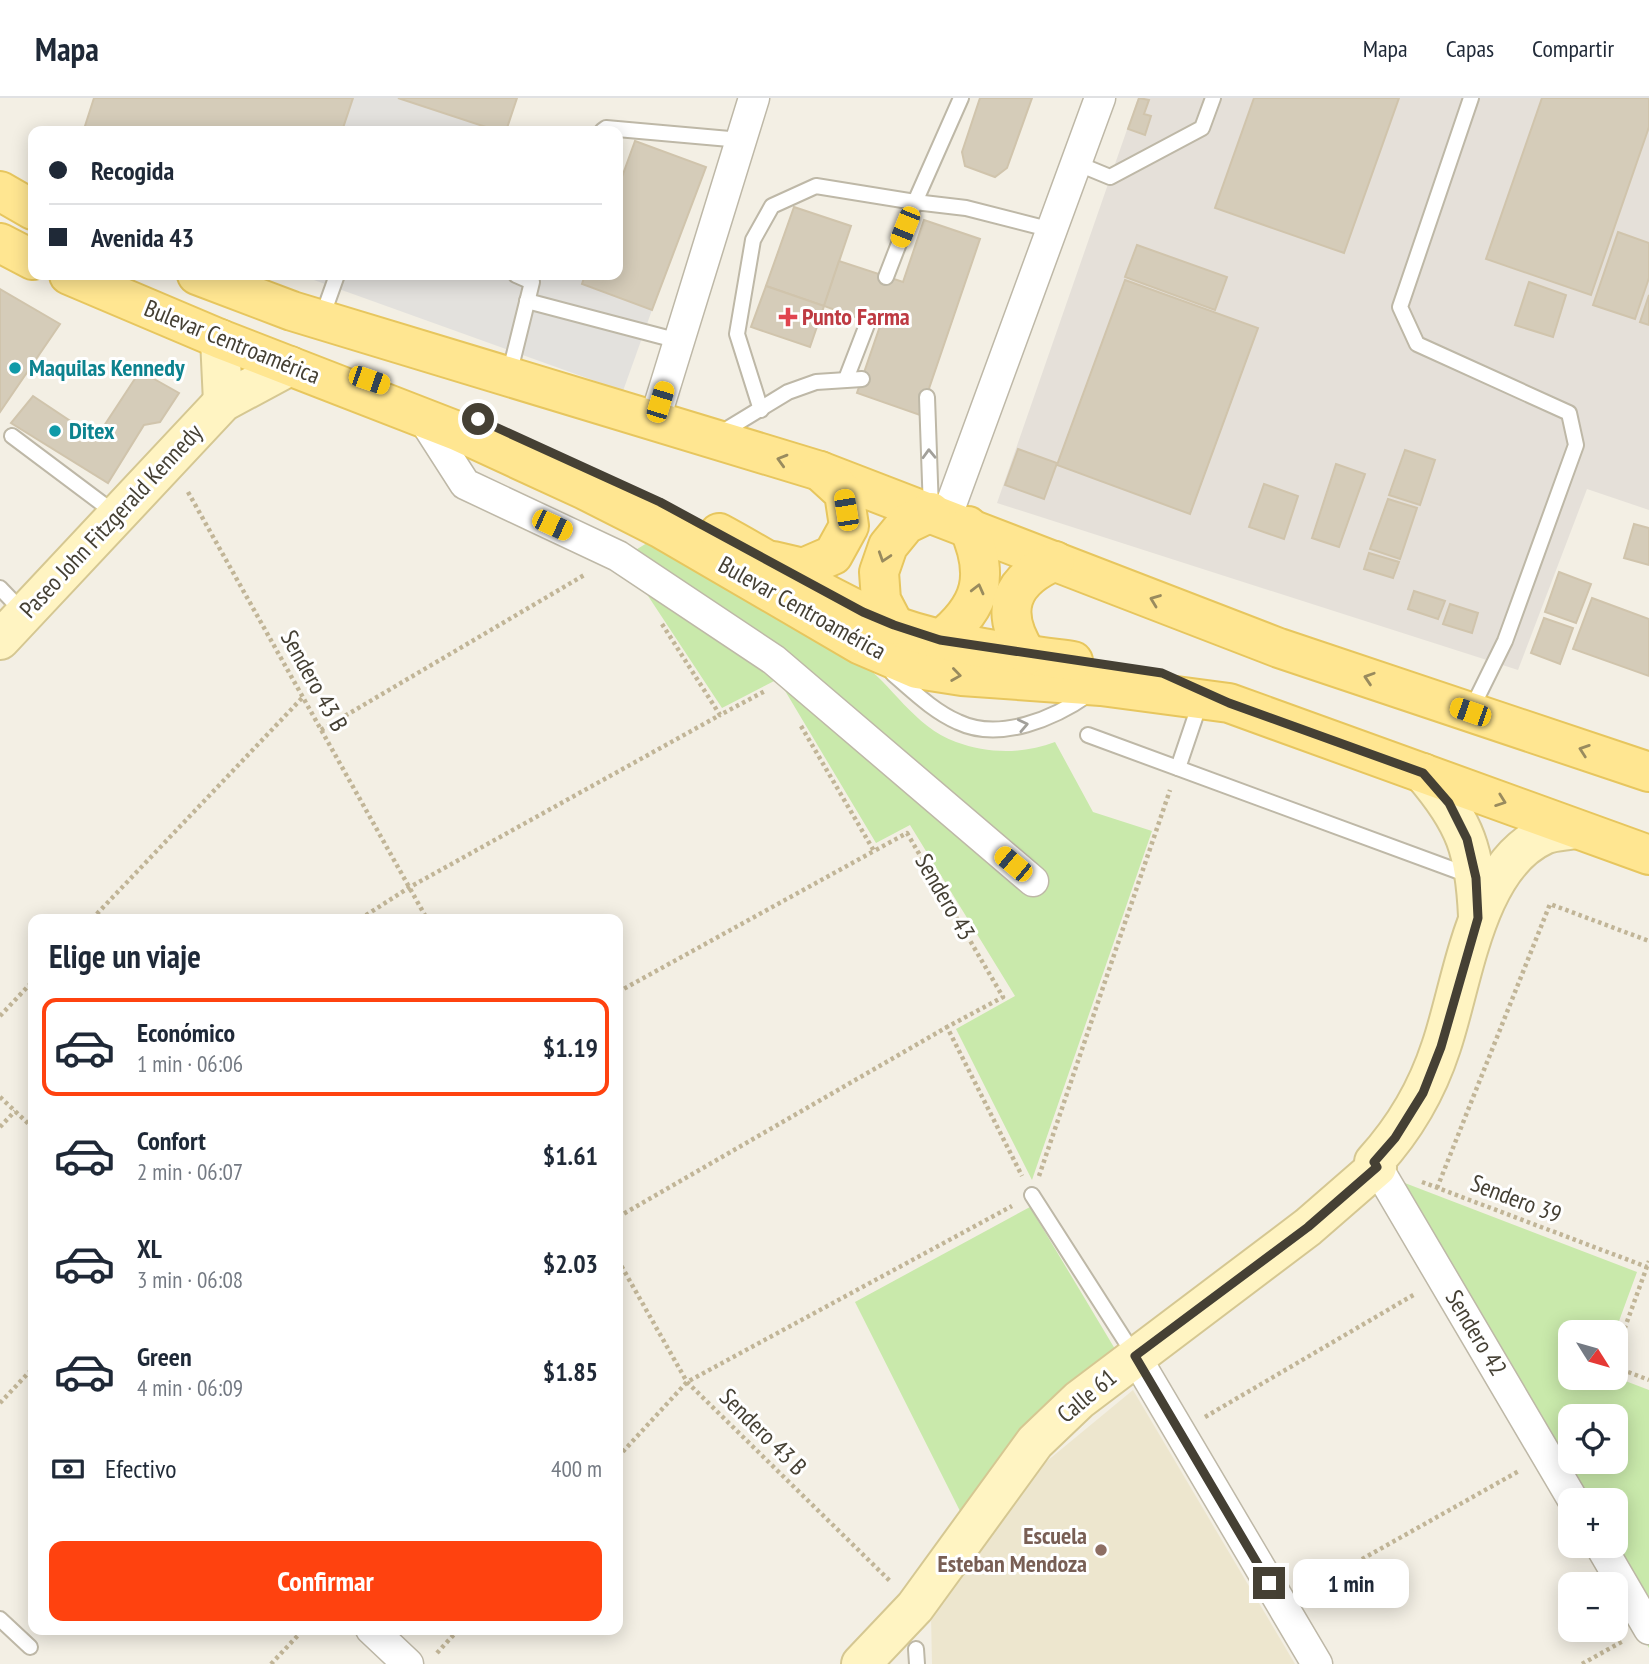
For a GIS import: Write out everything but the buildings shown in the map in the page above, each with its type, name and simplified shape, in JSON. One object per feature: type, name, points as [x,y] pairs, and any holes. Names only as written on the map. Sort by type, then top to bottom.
[{"type":"main road","points":[[0,191],[28,207]]},
{"type":"main road","name":"Bulevar Centroamérica","points":[[81,280],[220,339],[422,417],[585,491],[662,529],[861,645],[917,669],[962,677],[1101,686],[1215,701],[1649,855]]},
{"type":"main road","name":"Bulevar Centroamérica","points":[[211,280],[321,320],[820,471],[1279,648],[1649,772]]},
{"type":"main road","points":[[275,360],[324,365],[458,410],[660,502],[863,612],[894,625],[940,640],[1162,673],[1215,701]]},
{"type":"main road","points":[[771,561],[803,568],[832,555],[849,526],[844,494],[820,471]]},
{"type":"main road","points":[[894,625],[881,600],[879,572],[888,545],[906,524],[948,519],[979,550],[981,577],[975,602],[961,624],[940,640]]},
{"type":"main road","points":[[1027,655],[1014,635],[1011,611],[1018,589],[1033,570],[1055,561]]},
{"type":"street","points":[[654,422],[754,98]]},
{"type":"street","points":[[948,519],[1100,98]]},
{"type":"street","name":"Paseo John Fitzgerald Kennedy","points":[[220,339],[223,401]]},
{"type":"street","name":"Paseo John Fitzgerald Kennedy","points":[[8,614],[117,515],[223,401],[275,360]]},
{"type":"street","points":[[422,417],[465,484],[618,556],[774,660],[1033,881]]},
{"type":"street","name":"Calle 61","points":[[1423,773],[1449,803],[1467,839],[1476,878],[1478,918]]},
{"type":"street","name":"Calle 61","points":[[862,1664],[915,1606],[1035,1442],[1079,1400],[1308,1227],[1376,1164],[1423,1093],[1441,1047],[1478,918],[1493,885],[1515,857],[1544,835],[1576,829]]},
{"type":"street","name":"Sendero 42","points":[[1376,1164],[1566,1488]]},
{"type":"street","points":[[1135,1356],[1317,1664]]},
{"type":"street","points":[[1608,1558],[1649,1628]]},
{"type":"street","points":[[381,1635],[421,1660]]},
{"type":"lane","points":[[886,277],[915,202],[961,98]]},
{"type":"lane","points":[[1076,163],[1110,177],[1202,128],[1213,98]]},
{"type":"lane","points":[[1470,712],[1505,641],[1576,444],[1569,413],[1417,344],[1400,307],[1471,98]]},
{"type":"lane","points":[[623,130],[741,140]]},
{"type":"lane","points":[[761,410],[737,334],[753,240],[772,206],[816,186],[966,208],[1052,230]]},
{"type":"lane","points":[[321,320],[335,280]]},
{"type":"lane","points":[[509,377],[533,280]]},
{"type":"lane","points":[[527,300],[679,341]]},
{"type":"lane","points":[[846,379],[868,322]]},
{"type":"lane","points":[[710,439],[788,392],[816,382],[862,379]]},
{"type":"lane","points":[[927,397],[948,519]]},
{"type":"lane","points":[[12,436],[117,515]]},
{"type":"lane","points":[[861,645],[926,703],[960,723],[1000,730],[1038,722],[1073,706],[1101,686]]},
{"type":"lane","points":[[1178,768],[1215,701]]},
{"type":"lane","points":[[1088,735],[1476,878]]},
{"type":"lane","points":[[1032,1195],[1135,1356]]},
{"type":"lane","points":[[0,1619],[30,1647]]},
{"type":"lane","points":[[916,1649],[917,1664]]},
{"type":"path","name":"Sendero 43 B","points":[[169,460],[425,914]]},
{"type":"path","points":[[321,730],[618,556]]},
{"type":"path","points":[[654,612],[720,715]]},
{"type":"path","points":[[368,914],[410,887],[776,684]]},
{"type":"path","points":[[97,914],[303,697]]},
{"type":"path","name":"Sendero 43","points":[[797,720],[874,851],[907,833],[1003,997],[947,1027]]},
{"type":"path","points":[[623,1452],[687,1382],[1032,1195],[1178,768]]},
{"type":"path","points":[[623,989],[874,851]]},
{"type":"path","points":[[1437,1188],[1550,904],[1649,941]]},
{"type":"path","points":[[0,1016],[28,986]]},
{"type":"path","points":[[623,1214],[947,1027],[1032,1195]]},
{"type":"path","points":[[0,1097],[28,1123]]},
{"type":"path","points":[[0,1127],[15,1111]]},
{"type":"path","name":"Sendero 39","points":[[1376,1164],[1647,1267]]},
{"type":"path","points":[[1628,1320],[1649,1261]]},
{"type":"path","name":"Sendero 43 B","points":[[623,1269],[687,1382],[915,1606]]},
{"type":"path","points":[[1180,1432],[1443,1277]]},
{"type":"path","points":[[1628,1372],[1649,1380]]},
{"type":"path","points":[[0,1403],[28,1373]]},
{"type":"path","points":[[1282,1604],[1547,1455]]},
{"type":"path","points":[[1582,1664],[1649,1628]]},
{"type":"path","points":[[271,1664],[298,1635]]},
{"type":"path","points":[[421,1660],[452,1635]]},
{"type":"shaded area","points":[[353,98],[398,98],[483,126],[344,126]]},
{"type":"shaded area","points":[[1138,98],[1649,98],[1649,510],[1587,489],[1518,670],[997,503]]},
{"type":"shaded area","points":[[314,280],[583,280],[582,284],[652,310],[623,391]]},
{"type":"shaded area","name":"Escuela Esteban Mendoza","points":[[1133,1390],[1295,1664],[932,1664],[931,1615],[1018,1485]]},
{"type":"green space","points":[[658,536],[858,660],[915,716],[941,735],[968,746],[1006,751],[1031,749],[1055,742],[1093,812],[1152,831],[1032,1180],[956,1029],[1015,996],[910,825],[876,843],[778,679],[722,708],[623,558]]},
{"type":"green space","points":[[1397,1180],[1637,1272],[1619,1320],[1558,1320],[1558,1390],[1628,1390],[1628,1382],[1649,1390],[1649,1648],[1628,1613],[1628,1572],[1615,1572],[1615,1558],[1628,1558],[1628,1488],[1558,1488],[1558,1494],[1382,1198]]},
{"type":"green space","points":[[1030,1207],[1115,1349],[1020,1436],[960,1511],[855,1302]]},
{"type":"place","name":"Punto Farma","points":[[788,317]]},
{"type":"place","name":"Maquilas Kennedy","points":[[15,368]]},
{"type":"place","name":"Ditex","points":[[55,431]]},
{"type":"place","name":"Escuela Esteban Mendoza","points":[[1101,1550]]},
{"type":"route","points":[[478,419],[660,502],[863,612],[894,625],[940,640],[979,647],[1162,673],[1229,703],[1423,773],[1449,803],[1467,839],[1476,878],[1478,918],[1441,1047],[1423,1093],[1395,1138],[1374,1162],[1377,1167],[1308,1227],[1135,1356],[1269,1583]]}]
